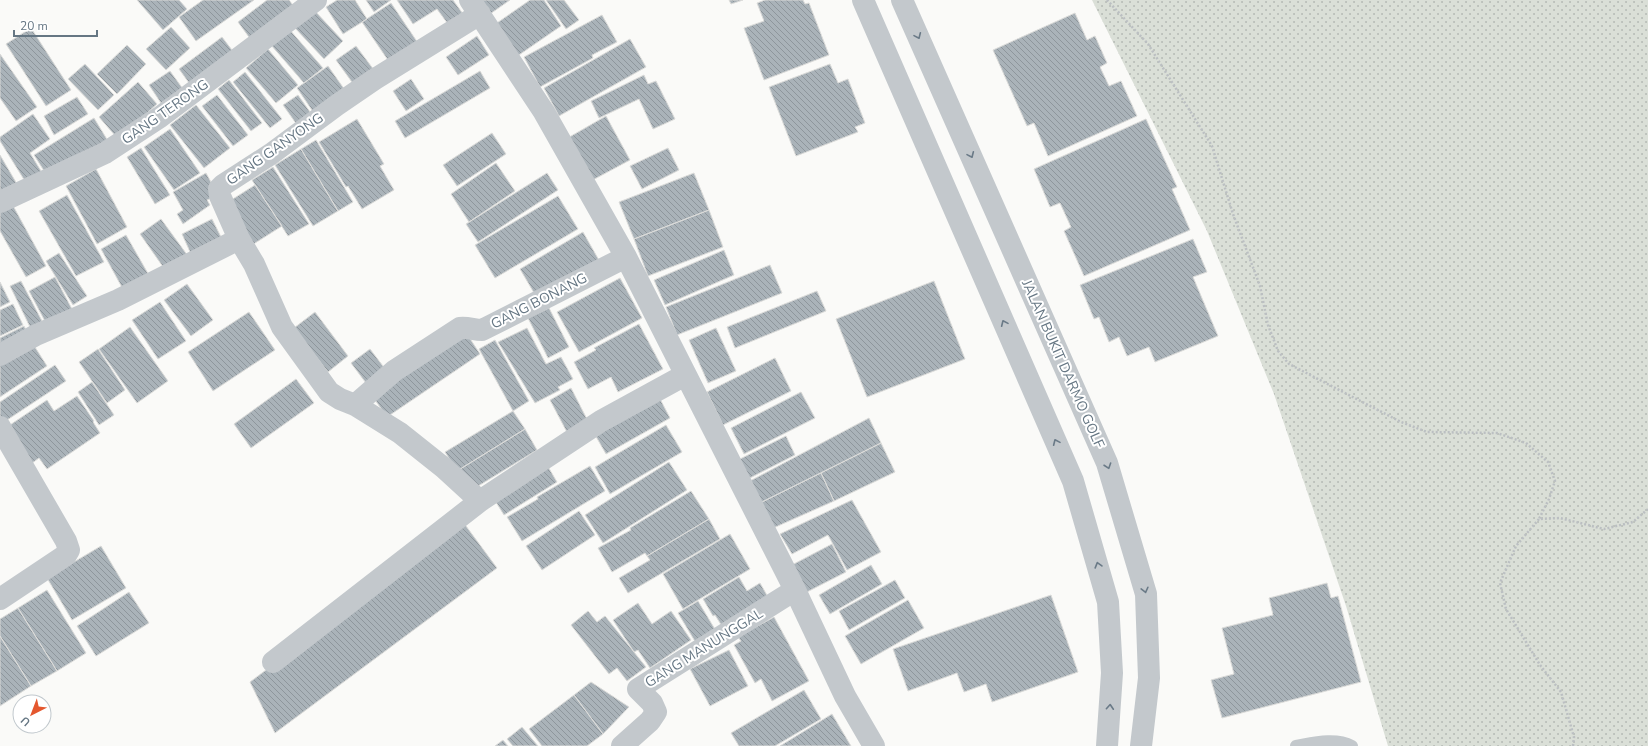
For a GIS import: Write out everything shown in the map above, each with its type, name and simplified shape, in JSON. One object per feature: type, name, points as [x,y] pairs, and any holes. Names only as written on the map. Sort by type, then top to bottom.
[{"type":"street","name":"GANG TERONG","points":[[0,202],[105,153],[160,117],[316,0]]},
{"type":"street","points":[[863,0],[1073,481],[1108,602],[1112,673],[1107,746]]},
{"type":"street","name":"JALAN BUKIT DARMO GOLF","points":[[902,0],[1107,463],[1146,594],[1149,678],[1141,746]]},
{"type":"street","points":[[475,7],[544,112],[626,257],[795,590],[845,696],[874,746]]},
{"type":"street","name":"GANG GANYONG","points":[[475,7],[271,154],[219,189],[220,196],[239,239],[254,264],[282,327],[329,392],[340,399],[355,405],[400,433],[444,468],[480,501]]},
{"type":"street","points":[[0,355],[36,335],[118,300],[239,239]]},
{"type":"street","name":"GANG BONANG","points":[[355,405],[394,371],[460,328],[466,327],[475,330],[482,330],[626,257]]},
{"type":"street","points":[[272,662],[480,501],[601,421],[685,375]]},
{"type":"street","points":[[0,427],[66,541],[68,550],[66,555],[0,599]]},
{"type":"street","name":"GANG MANUNGGAL","points":[[622,746],[650,721],[656,712],[652,703],[638,689],[795,590]]},
{"type":"lane","points":[[1296,746],[1324,742],[1338,742],[1352,746]]},
{"type":"path","points":[[1107,0],[1148,44],[1212,146],[1232,214],[1260,286],[1268,325],[1278,351],[1288,364],[1401,422],[1427,432],[1497,433],[1526,443],[1548,462],[1555,481],[1549,499],[1539,519],[1516,546],[1500,583],[1506,609],[1540,665],[1561,692],[1574,737],[1574,746]]},
{"type":"path","points":[[1539,519],[1560,518],[1604,529],[1633,522],[1648,509]]},
{"type":"shaded area","points":[[1092,0],[1648,0],[1648,746],[1388,746],[1346,606],[1274,394],[1207,231]]},
{"type":"building","points":[[137,0],[179,0],[187,9],[163,30]]},
{"type":"building","points":[[203,0],[254,0],[196,41],[179,17]]},
{"type":"building","points":[[267,0],[289,0],[298,12],[254,44],[238,22]]},
{"type":"building","points":[[337,0],[355,0],[367,19],[343,34],[326,7]]},
{"type":"building","points":[[366,0],[391,0],[374,12]]},
{"type":"building","points":[[397,0],[453,0],[463,14],[448,24],[437,9],[413,24]]},
{"type":"building","points":[[480,0],[510,0],[490,14]]},
{"type":"building","points":[[530,0],[544,0],[561,26],[516,57],[494,25]]},
{"type":"building","points":[[546,0],[564,0],[579,20],[566,29]]},
{"type":"building","points":[[729,0],[743,0],[731,4]]},
{"type":"building","points":[[765,0],[803,0],[805,4],[809,3],[829,55],[764,80],[744,28],[764,21],[757,3]]},
{"type":"building","points":[[391,3],[420,46],[392,66],[362,22]]},
{"type":"building","points":[[314,10],[343,41],[324,59],[295,28]]},
{"type":"building","points":[[1075,13],[1087,40],[1095,36],[1107,63],[1100,67],[1109,86],[1121,81],[1137,116],[1048,156],[1034,123],[1027,126],[993,50]]},
{"type":"building","points":[[602,15],[617,42],[592,55],[593,58],[540,87],[524,57]]},
{"type":"building","points":[[171,27],[190,48],[166,70],[146,49]]},
{"type":"building","points":[[31,28],[71,90],[46,106],[6,44]]},
{"type":"building","points":[[289,29],[323,68],[304,83],[271,45]]},
{"type":"building","points":[[477,36],[489,55],[458,75],[446,57]]},
{"type":"building","points":[[222,37],[235,54],[192,87],[179,69]]},
{"type":"building","points":[[630,39],[646,67],[559,116],[544,88]]},
{"type":"building","points":[[127,45],[146,64],[117,94],[97,74]]},
{"type":"building","points":[[356,46],[377,74],[357,89],[336,60]]},
{"type":"building","points":[[268,49],[298,85],[276,103],[246,68]]},
{"type":"building","points":[[0,54],[37,107],[16,121],[0,98]]},
{"type":"building","points":[[85,64],[114,95],[98,110],[68,79]]},
{"type":"building","points":[[830,64],[838,83],[848,79],[865,123],[855,127],[858,132],[796,156],[769,87]]},
{"type":"building","points":[[328,66],[347,93],[316,116],[297,88]]},
{"type":"building","points":[[170,71],[183,89],[161,103],[149,85]]},
{"type":"building","points":[[480,71],[490,88],[405,138],[395,121]]},
{"type":"building","points":[[245,72],[282,119],[270,128],[233,82]]},
{"type":"building","points":[[644,75],[648,84],[656,81],[675,119],[653,129],[639,99],[599,118],[591,101]]},
{"type":"building","points":[[411,79],[424,99],[406,111],[393,91]]},
{"type":"building","points":[[229,80],[262,123],[251,131],[218,89]]},
{"type":"building","points":[[138,82],[157,104],[118,139],[99,117]]},
{"type":"building","points":[[217,95],[248,135],[233,146],[202,106]]},
{"type":"building","points":[[298,95],[315,119],[300,129],[283,105]]},
{"type":"building","points":[[77,97],[88,114],[54,135],[44,116]]},
{"type":"building","points":[[196,105],[230,148],[204,168],[170,125]]},
{"type":"building","points":[[33,114],[50,139],[30,153],[44,176],[28,186],[0,141],[0,137]]},
{"type":"building","points":[[606,116],[630,160],[589,182],[566,139]]},
{"type":"building","points":[[94,118],[108,141],[48,177],[34,155]]},
{"type":"building","points":[[357,119],[384,164],[380,166],[394,190],[362,209],[348,186],[346,187],[319,142]]},
{"type":"building","points":[[1146,119],[1177,187],[1172,189],[1190,230],[1084,276],[1064,231],[1071,227],[1060,203],[1050,207],[1034,169]]},
{"type":"building","points":[[170,129],[200,173],[174,190],[144,147]]},
{"type":"building","points":[[492,133],[506,154],[457,186],[443,165]]},
{"type":"building","points":[[316,140],[353,202],[338,211],[301,149]]},
{"type":"building","points":[[141,148],[170,195],[155,204],[127,157]]},
{"type":"building","points":[[668,148],[679,170],[642,189],[630,166]]},
{"type":"building","points":[[301,149],[338,211],[313,226],[275,165]]},
{"type":"building","points":[[0,155],[17,184],[0,194]]},
{"type":"building","points":[[496,163],[515,191],[469,222],[451,194]]},
{"type":"building","points":[[273,167],[309,224],[288,236],[252,180]]},
{"type":"building","points":[[96,169],[127,227],[97,244],[66,186]]},
{"type":"building","points":[[206,173],[218,195],[207,200],[210,205],[183,224],[177,214],[183,210],[173,192]]},
{"type":"building","points":[[547,173],[558,190],[478,242],[466,224]]},
{"type":"building","points":[[694,173],[709,210],[634,239],[619,202]]},
{"type":"building","points":[[255,185],[282,226],[252,245],[225,204]]},
{"type":"building","points":[[67,195],[104,262],[76,276],[39,211]]},
{"type":"building","points":[[558,196],[578,229],[495,278],[475,245]]},
{"type":"building","points":[[11,202],[46,266],[26,277],[0,231],[0,208]]},
{"type":"building","points":[[709,210],[723,247],[648,276],[634,239]]},
{"type":"building","points":[[161,219],[188,256],[166,271],[140,234]]},
{"type":"building","points":[[212,219],[222,239],[191,254],[182,234]]},
{"type":"building","points":[[583,232],[600,262],[537,298],[520,269]]},
{"type":"building","points":[[126,235],[150,277],[124,291],[101,249]]},
{"type":"building","points":[[1193,239],[1207,272],[1193,277],[1218,336],[1155,362],[1149,347],[1127,356],[1119,337],[1109,342],[1099,317],[1094,319],[1080,285]]},
{"type":"building","points":[[724,250],[734,275],[665,305],[654,280]]},
{"type":"building","points":[[59,253],[87,296],[73,305],[46,261]]},
{"type":"building","points":[[770,265],[782,293],[677,335],[666,307]]},
{"type":"building","points":[[55,277],[73,311],[47,325],[29,291]]},
{"type":"building","points":[[620,278],[642,318],[579,352],[557,312]]},
{"type":"building","points":[[21,281],[43,323],[31,329],[10,286]]},
{"type":"building","points":[[934,281],[965,359],[867,397],[836,319]]},
{"type":"building","points":[[0,282],[10,302],[0,307]]},
{"type":"building","points":[[187,284],[213,320],[191,336],[164,300]]},
{"type":"building","points":[[817,291],[826,311],[735,348],[727,327]]},
{"type":"building","points":[[160,302],[186,341],[158,359],[132,320]]},
{"type":"building","points":[[13,304],[23,325],[0,336],[0,310]]},
{"type":"building","points":[[549,308],[569,347],[548,358],[528,318]]},
{"type":"building","points":[[249,312],[275,350],[213,391],[188,352]]},
{"type":"building","points":[[315,312],[348,356],[328,372],[294,328]]},
{"type":"building","points":[[639,324],[663,369],[618,392],[611,377],[588,389],[574,362],[596,350],[594,348]]},
{"type":"building","points":[[24,326],[30,338],[0,353],[0,338]]},
{"type":"building","points":[[130,327],[168,381],[137,403],[99,349]]},
{"type":"building","points":[[527,328],[546,364],[561,357],[573,379],[558,387],[560,390],[535,403],[498,342]]},
{"type":"building","points":[[716,328],[736,371],[708,383],[689,340]]},
{"type":"building","points":[[467,334],[480,354],[387,417],[373,397]]},
{"type":"building","points":[[495,340],[529,401],[513,411],[479,349]]},
{"type":"building","points":[[33,344],[47,366],[0,397],[0,365]]},
{"type":"building","points":[[98,349],[125,390],[107,403],[79,362]]},
{"type":"building","points":[[370,349],[389,374],[369,387],[351,363]]},
{"type":"building","points":[[775,358],[791,391],[723,425],[707,392]]},
{"type":"building","points":[[55,365],[66,381],[4,422],[0,416],[0,402]]},
{"type":"building","points":[[296,379],[314,403],[251,448],[234,424]]},
{"type":"building","points":[[92,382],[114,415],[99,425],[78,392]]},
{"type":"building","points":[[571,388],[590,425],[569,436],[550,400]]},
{"type":"building","points":[[801,392],[815,418],[744,454],[731,428]]},
{"type":"building","points":[[77,396],[94,421],[93,422],[100,433],[47,469],[39,458],[28,466],[7,427],[47,400],[54,411]]},
{"type":"building","points":[[659,397],[670,418],[606,454],[594,433]]},
{"type":"building","points":[[513,411],[525,429],[457,471],[445,452]]},
{"type":"building","points":[[869,418],[881,443],[760,503],[750,481]]},
{"type":"building","points":[[666,425],[682,452],[610,494],[595,467]]},
{"type":"building","points":[[525,429],[537,450],[470,491],[457,471]]},
{"type":"building","points":[[786,436],[795,455],[746,480],[736,461]]},
{"type":"building","points":[[881,443],[895,472],[834,501],[821,473]]},
{"type":"building","points":[[669,462],[687,490],[603,543],[585,515]]},
{"type":"building","points":[[547,465],[557,482],[504,515],[494,499]]},
{"type":"building","points":[[590,466],[605,491],[522,541],[507,517],[538,499],[537,497]]},
{"type":"building","points":[[821,473],[834,501],[771,529],[760,503]]},
{"type":"building","points":[[691,491],[709,519],[647,556],[645,553],[612,572],[598,548],[631,530],[630,528]]},
{"type":"building","points":[[852,500],[881,552],[847,570],[828,535],[792,554],[780,534]]},
{"type":"building","points":[[579,511],[595,535],[542,570],[526,546]]},
{"type":"building","points":[[709,519],[720,539],[628,593],[619,578],[650,560],[647,556]]},
{"type":"building","points":[[463,522],[497,568],[275,733],[250,682]]},
{"type":"building","points":[[730,534],[750,569],[683,609],[663,574]]},
{"type":"building","points":[[832,544],[846,572],[805,593],[790,566]]},
{"type":"building","points":[[101,546],[126,588],[72,620],[47,578]]},
{"type":"building","points":[[871,565],[882,584],[830,614],[819,595]]},
{"type":"building","points":[[739,577],[747,591],[760,583],[772,604],[725,631],[715,615],[713,616],[703,599]]},
{"type":"building","points":[[895,580],[905,598],[849,630],[839,611]]},
{"type":"building","points":[[1327,583],[1331,598],[1338,596],[1361,682],[1222,718],[1211,680],[1234,674],[1222,628],[1273,615],[1269,598]]},
{"type":"building","points":[[47,590],[86,653],[57,671],[18,608]]},
{"type":"building","points":[[129,592],[149,623],[96,656],[77,626]]},
{"type":"building","points":[[1051,595],[1078,672],[992,702],[986,684],[964,692],[957,673],[908,691],[893,649]]},
{"type":"building","points":[[908,600],[924,628],[861,664],[845,636]]},
{"type":"building","points":[[698,601],[719,636],[699,648],[678,613]]},
{"type":"building","points":[[638,603],[652,624],[671,611],[691,640],[650,668],[638,650],[634,652],[613,620]]},
{"type":"building","points":[[18,608],[57,671],[31,686],[0,636],[0,619]]},
{"type":"building","points":[[588,611],[597,622],[605,616],[646,667],[627,681],[617,668],[609,674],[571,625]]},
{"type":"building","points":[[774,617],[809,681],[772,701],[761,679],[755,683],[734,645],[741,641],[738,637]]},
{"type":"building","points":[[0,636],[31,686],[19,694],[12,694],[12,698],[0,706]]},
{"type":"building","points":[[729,650],[748,686],[710,706],[690,669]]},
{"type":"building","points":[[591,682],[629,707],[603,734],[574,695]]},
{"type":"building","points":[[804,690],[821,719],[775,746],[739,746],[731,733]]},
{"type":"building","points":[[574,695],[603,734],[587,746],[542,746],[529,729]]},
{"type":"building","points":[[832,714],[851,746],[780,746]]},
{"type":"building","points":[[522,727],[538,746],[513,746],[507,739]]},
{"type":"building","points":[[503,740],[508,746],[495,746]]}]
